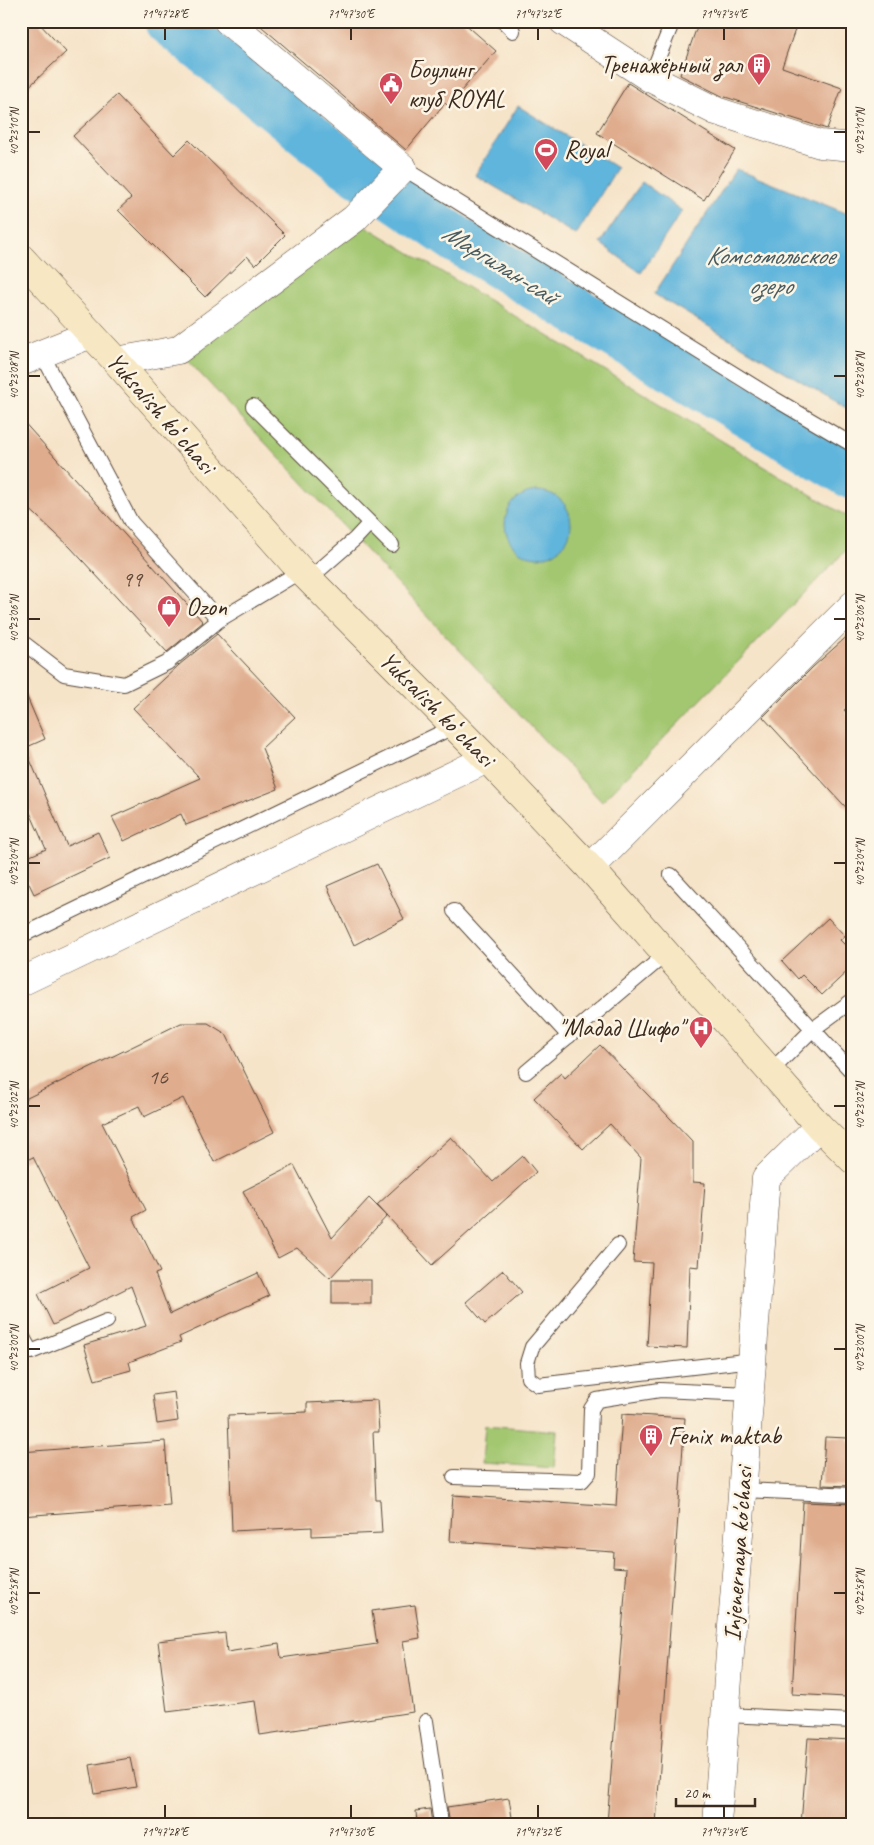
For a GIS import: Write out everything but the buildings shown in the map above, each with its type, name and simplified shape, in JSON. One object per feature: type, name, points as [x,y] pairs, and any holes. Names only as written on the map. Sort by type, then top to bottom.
[{"type":"main road","name":"Yuksalish koʻchasi","points":[[21,258],[116,361],[305,575],[590,868],[770,1072],[853,1160]]},
{"type":"street","points":[[116,361],[178,350],[354,219],[403,168],[228,21]]},
{"type":"street","points":[[563,21],[650,78],[716,111],[820,144],[853,148]]},
{"type":"street","points":[[32,358],[91,334]]},
{"type":"street","points":[[590,868],[853,605]]},
{"type":"street","points":[[21,982],[486,760]]},
{"type":"street","name":"Injenernaya ko'chasi","points":[[717,1824],[766,1178],[819,1126]]},
{"type":"lane","points":[[650,78],[673,21]]},
{"type":"lane","points":[[403,168],[853,445]]},
{"type":"lane","points":[[32,358],[131,522],[219,620]]},
{"type":"lane","points":[[253,406],[392,545]]},
{"type":"lane","points":[[21,641],[64,674],[124,684],[167,664],[219,620],[305,575],[355,539],[369,524]]},
{"type":"lane","points":[[21,936],[453,727]]},
{"type":"lane","points":[[671,875],[853,1074]]},
{"type":"lane","points":[[454,912],[569,1036]]},
{"type":"lane","points":[[526,1072],[666,954]]},
{"type":"lane","points":[[770,1072],[812,1030],[853,1000]]},
{"type":"lane","points":[[618,1245],[532,1346],[527,1363],[528,1378],[538,1385],[753,1360]]},
{"type":"lane","points":[[21,1334],[31,1352],[107,1321]]},
{"type":"lane","points":[[454,1477],[582,1482],[589,1473],[591,1409],[597,1400],[660,1390],[750,1394]]},
{"type":"lane","points":[[742,1490],[853,1495]]},
{"type":"lane","points":[[725,1715],[853,1721]]},
{"type":"lane","points":[[426,1721],[441,1824]]},
{"type":"green space","points":[[354,219],[853,520],[853,543],[602,802],[178,350]]},
{"type":"green space","points":[[485,1425],[557,1431],[554,1468],[482,1463]]},
{"type":"water","name":"Royal","points":[[518,106],[617,168],[576,235],[475,175]]},
{"type":"water","name":"Комсомольское озеро","points":[[736,169],[853,216],[853,412],[654,294]]},
{"type":"water","points":[[642,182],[682,211],[641,273],[600,243]]},
{"type":"water","points":[[538,491],[551,494],[561,501],[568,511],[571,524],[568,537],[561,547],[551,554],[538,557],[525,554],[515,547],[508,537],[505,524],[508,511],[515,501],[525,494]]},
{"type":"waterway","name":"Маргилан-сай","points":[[168,21],[342,161],[459,241],[853,476]]},
{"type":"place","name":"Тренажёрный зал","points":[[759,86]]},
{"type":"place","name":"Боулинг клуб ROYAL","points":[[391,105]]},
{"type":"place","name":"Royal","points":[[546,171]]},
{"type":"place","name":"Ozon","points":[[169,628]]},
{"type":"place","name":"\"Мадад Шифо\"","points":[[701,1049]]},
{"type":"place","name":"Fenix maktab","points":[[651,1457]]}]
